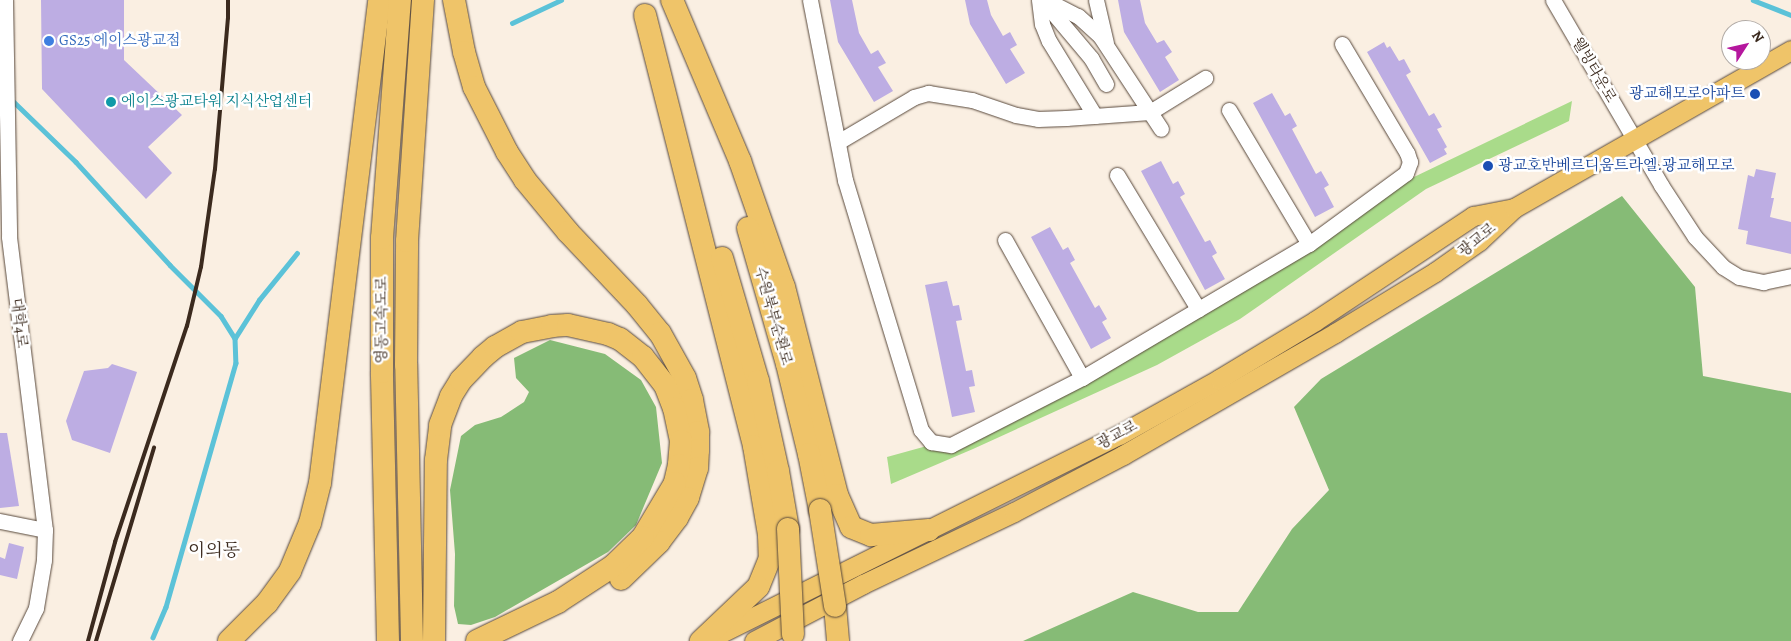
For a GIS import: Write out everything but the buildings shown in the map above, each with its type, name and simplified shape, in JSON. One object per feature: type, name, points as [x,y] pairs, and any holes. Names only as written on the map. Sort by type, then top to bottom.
[{"type":"highway","points":[[229,641],[267,603],[290,571],[310,523],[320,483],[379,0]]},
{"type":"highway","name":"영동고속도로","points":[[388,641],[382,238],[400,0]]},
{"type":"highway","name":"영동고속도로","points":[[412,641],[406,365],[407,241],[423,0]]},
{"type":"highway","points":[[454,0],[464,52],[474,87],[507,152],[525,180],[568,232],[637,304],[660,333],[685,378],[692,400],[698,432],[697,468],[688,498],[669,530],[651,552],[601,594],[562,617],[512,641]]},
{"type":"highway","points":[[671,0],[740,161],[784,287],[837,496],[851,527],[871,535],[929,530]]},
{"type":"highway","name":"수원북부순환로","points":[[671,0],[749,231],[787,364],[809,454],[820,510],[835,606],[838,641]]},
{"type":"highway","points":[[642,8],[718,245],[758,381],[778,471],[788,529],[793,637]]},
{"type":"highway","points":[[642,8],[754,446],[769,535],[770,558],[758,587],[701,641]]},
{"type":"highway","points":[[434,641],[437,442],[444,411],[461,380],[495,347],[522,332],[537,328],[576,326],[602,332],[620,339],[643,357],[656,371],[672,403],[679,430],[681,453],[678,475],[671,491],[643,537],[613,566],[558,602],[477,641]]},
{"type":"main road","name":"광교로","points":[[754,641],[863,584],[1014,512],[1131,450],[1334,333],[1435,272],[1479,241],[1514,208],[1791,50]]},
{"type":"main road","name":"광교로","points":[[706,641],[1119,434],[1220,379],[1315,321],[1473,216],[1514,208]]},
{"type":"street","name":"대학4로","points":[[5,0],[8,130],[4,237],[45,530],[44,560],[36,608],[20,641]]},
{"type":"street","points":[[810,0],[853,211],[921,430],[931,442],[951,445],[1082,378],[1309,244],[1406,173],[1410,162],[1407,153],[1342,44]]},
{"type":"street","points":[[1040,0],[1042,24],[1048,41],[1095,116]]},
{"type":"street","points":[[1040,0],[1091,58],[1106,84]]},
{"type":"street","points":[[1046,0],[1088,23],[1107,46],[1161,128]]},
{"type":"street","points":[[1096,0],[1107,46]]},
{"type":"street","name":"웰빙타운로","points":[[1555,4],[1660,186],[1696,236],[1723,268],[1739,277],[1754,281],[1771,281],[1791,276]]},
{"type":"street","points":[[838,142],[914,97],[928,93],[954,96],[1016,115],[1038,119],[1095,116],[1150,112],[1205,78]]},
{"type":"street","points":[[1229,110],[1309,244]]},
{"type":"street","points":[[1117,174],[1198,308]]},
{"type":"street","points":[[1005,240],[1082,378]]},
{"type":"street","points":[[0,521],[45,530]]},
{"type":"green space","points":[[1572,101],[1569,121],[1426,189],[1240,319],[1157,365],[973,449],[891,484],[887,457],[963,436],[1229,295],[1414,177]]},
{"type":"green space","points":[[1622,196],[1695,287],[1703,376],[1791,393],[1791,641],[1023,641],[1133,592],[1198,612],[1238,612],[1292,529],[1329,490],[1294,407],[1321,379]]},
{"type":"green space","points":[[550,340],[605,354],[641,380],[656,407],[662,463],[636,525],[608,552],[495,617],[471,625],[458,624],[454,606],[455,554],[450,490],[461,436],[475,425],[501,417],[524,402],[529,392],[516,378],[514,358]]},
{"type":"waterway","points":[[512,23],[561,0]]},
{"type":"waterway","points":[[1753,0],[1791,15]]},
{"type":"waterway","points":[[10,98],[76,162],[170,265],[221,316],[235,338],[236,363],[166,607],[153,637]]},
{"type":"waterway","points":[[235,338],[259,300],[297,253]]},
{"type":"railway","points":[[88,641],[115,542],[187,326],[201,267],[215,169],[228,0]]},
{"type":"railway","points":[[96,641],[154,448]]},
{"type":"place","name":"GS25 에이스광교점","points":[[49,41]]},
{"type":"place","name":"광교해모로아파트","points":[[1755,94]]},
{"type":"place","name":"에이스광교타워 지식산업센터","points":[[111,102]]},
{"type":"place","name":"광교호반베르디움트라엘.광교해모로","points":[[1488,166]]},
{"type":"district","name":"이의동","points":[[214,550]]}]
